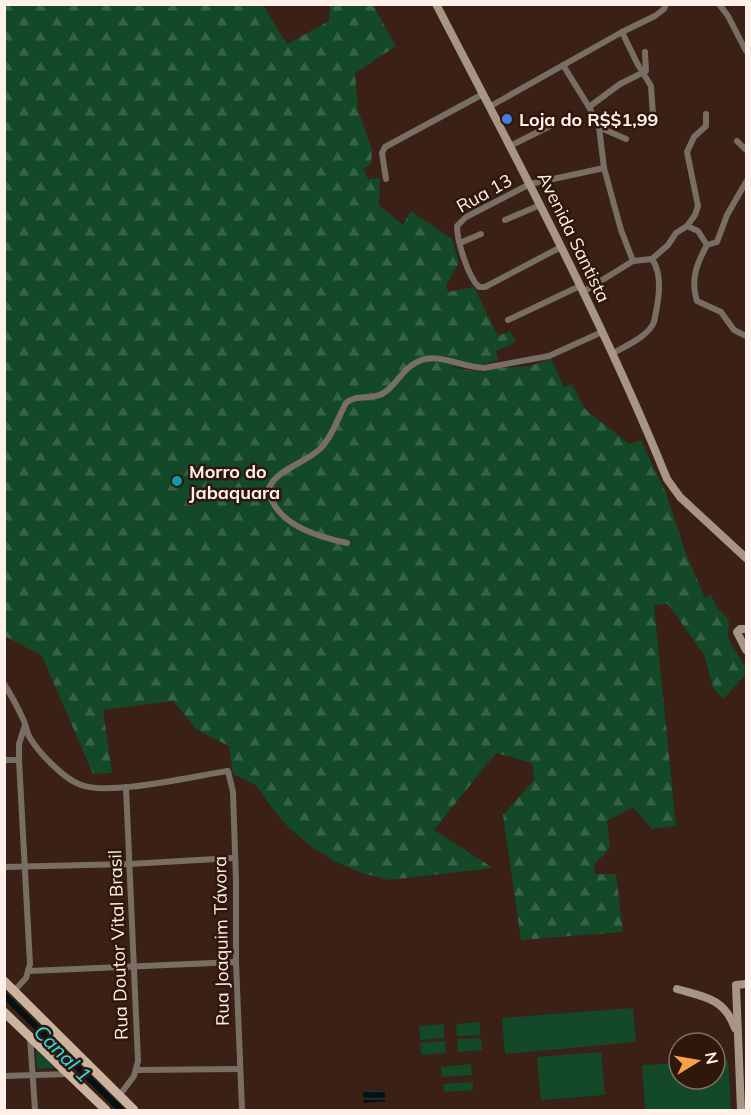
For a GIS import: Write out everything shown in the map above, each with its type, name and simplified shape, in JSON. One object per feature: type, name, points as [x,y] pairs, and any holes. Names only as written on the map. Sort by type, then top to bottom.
[{"type":"main road","points":[[4,981],[134,1110]]},
{"type":"main road","points":[[4,1012],[106,1110]]},
{"type":"street","name":"Avenida Santista","points":[[436,4],[582,289],[667,479],[673,489],[747,558]]},
{"type":"street","points":[[489,107],[563,64],[655,16],[664,9],[666,4]]},
{"type":"street","points":[[719,4],[747,51]]},
{"type":"street","points":[[622,32],[651,86],[653,115]]},
{"type":"street","points":[[589,107],[620,84],[643,73],[647,68],[645,52]]},
{"type":"street","points":[[563,64],[599,127],[604,168],[621,230],[633,261]]},
{"type":"street","points":[[386,179],[382,153],[385,147],[483,94]]},
{"type":"street","points":[[508,321],[582,289],[633,261],[652,259],[668,245],[676,233],[687,226],[698,206],[687,152],[694,137],[706,126],[706,114]]},
{"type":"street","points":[[510,146],[550,126]]},
{"type":"street","points":[[599,127],[626,139]]},
{"type":"street","points":[[737,141],[747,150]]},
{"type":"street","name":"Rua 13","points":[[561,247],[485,287],[479,287],[475,283],[456,230],[459,223],[530,184],[604,168]]},
{"type":"street","points":[[746,336],[734,330],[721,312],[697,301],[694,288],[696,267],[707,245],[717,242],[728,215],[747,182]]},
{"type":"street","points":[[506,220],[540,205]]},
{"type":"street","points":[[687,226],[699,231],[707,245]]},
{"type":"street","points":[[460,243],[481,234]]},
{"type":"street","points":[[612,354],[652,327],[658,269],[652,259]]},
{"type":"street","points":[[347,543],[314,535],[299,526],[277,510],[272,502],[269,488],[278,475],[313,456],[324,446],[350,399],[380,395],[389,390],[406,369],[425,358],[441,358],[472,368],[483,368],[549,356],[602,332]]},
{"type":"street","points":[[747,629],[740,629],[737,632],[747,650]]},
{"type":"street","points":[[4,684],[15,700],[30,738],[68,779],[90,788],[126,787]]},
{"type":"street","points":[[14,991],[29,971],[20,760],[20,744],[26,724]]},
{"type":"street","points":[[4,760],[20,760]]},
{"type":"street","name":"Rua Joaquim Távora","points":[[126,787],[228,771],[233,792],[236,962],[243,1110]]},
{"type":"street","name":"Rua Doutor Vital Brasil","points":[[126,787],[137,1071]]},
{"type":"street","points":[[4,867],[129,864],[234,858]]},
{"type":"street","points":[[29,971],[236,962]]},
{"type":"street","points":[[741,984],[738,1036],[741,1110]]},
{"type":"street","points":[[677,989],[706,997],[720,1004],[729,1015],[738,1036]]},
{"type":"street","points":[[30,1037],[35,1110]]},
{"type":"street","points":[[119,1096],[137,1071],[240,1069]]},
{"type":"street","points":[[4,1076],[68,1074]]},
{"type":"green space","points":[[4,5],[263,5],[287,44],[329,21],[330,5],[373,5],[396,46],[355,73],[358,110],[372,150],[371,164],[363,169],[368,179],[380,178],[379,205],[403,225],[411,211],[452,239],[459,263],[446,285],[448,292],[474,287],[498,336],[510,331],[516,342],[496,351],[498,360],[475,367],[451,367],[481,372],[498,368],[530,366],[551,359],[564,387],[572,384],[585,409],[629,444],[641,440],[666,493],[685,551],[705,598],[711,595],[718,609],[729,620],[728,638],[746,668],[746,674],[723,699],[713,687],[704,655],[668,604],[654,605],[676,826],[652,829],[633,807],[607,821],[610,848],[594,865],[595,874],[616,874],[623,932],[521,940],[503,815],[534,780],[532,763],[496,753],[434,830],[493,868],[389,880],[362,873],[336,862],[312,847],[290,829],[256,785],[233,774],[229,746],[197,730],[173,701],[103,710],[112,773],[93,774],[42,656],[5,636]]},
{"type":"green space","points":[[633,1008],[636,1042],[505,1054],[502,1018]]},
{"type":"green space","points":[[480,1022],[480,1035],[457,1036],[456,1024]]},
{"type":"green space","points":[[444,1024],[444,1038],[420,1040],[419,1026]]},
{"type":"green space","points":[[481,1038],[482,1050],[458,1052],[457,1039]]},
{"type":"green space","points":[[445,1041],[446,1053],[421,1055],[420,1043]]},
{"type":"green space","points":[[36,1050],[55,1068],[37,1069]]},
{"type":"green space","points":[[601,1052],[605,1095],[541,1100],[537,1057]]},
{"type":"green space","points":[[727,1060],[731,1110],[645,1110],[642,1065],[667,1064],[667,1091],[727,1091]]},
{"type":"green space","points":[[471,1064],[472,1075],[442,1077],[441,1067]]},
{"type":"green space","points":[[473,1082],[473,1090],[444,1092],[443,1084]]},
{"type":"shaded area","points":[[384,1090],[386,1101],[364,1103],[363,1092]]},
{"type":"waterway","name":"Canal 1","points":[[4,995],[121,1110]]},
{"type":"place","name":"Loja do R$$1,99","points":[[507,119]]},
{"type":"place","name":"Morro do Jabaquara","points":[[177,481]]}]
